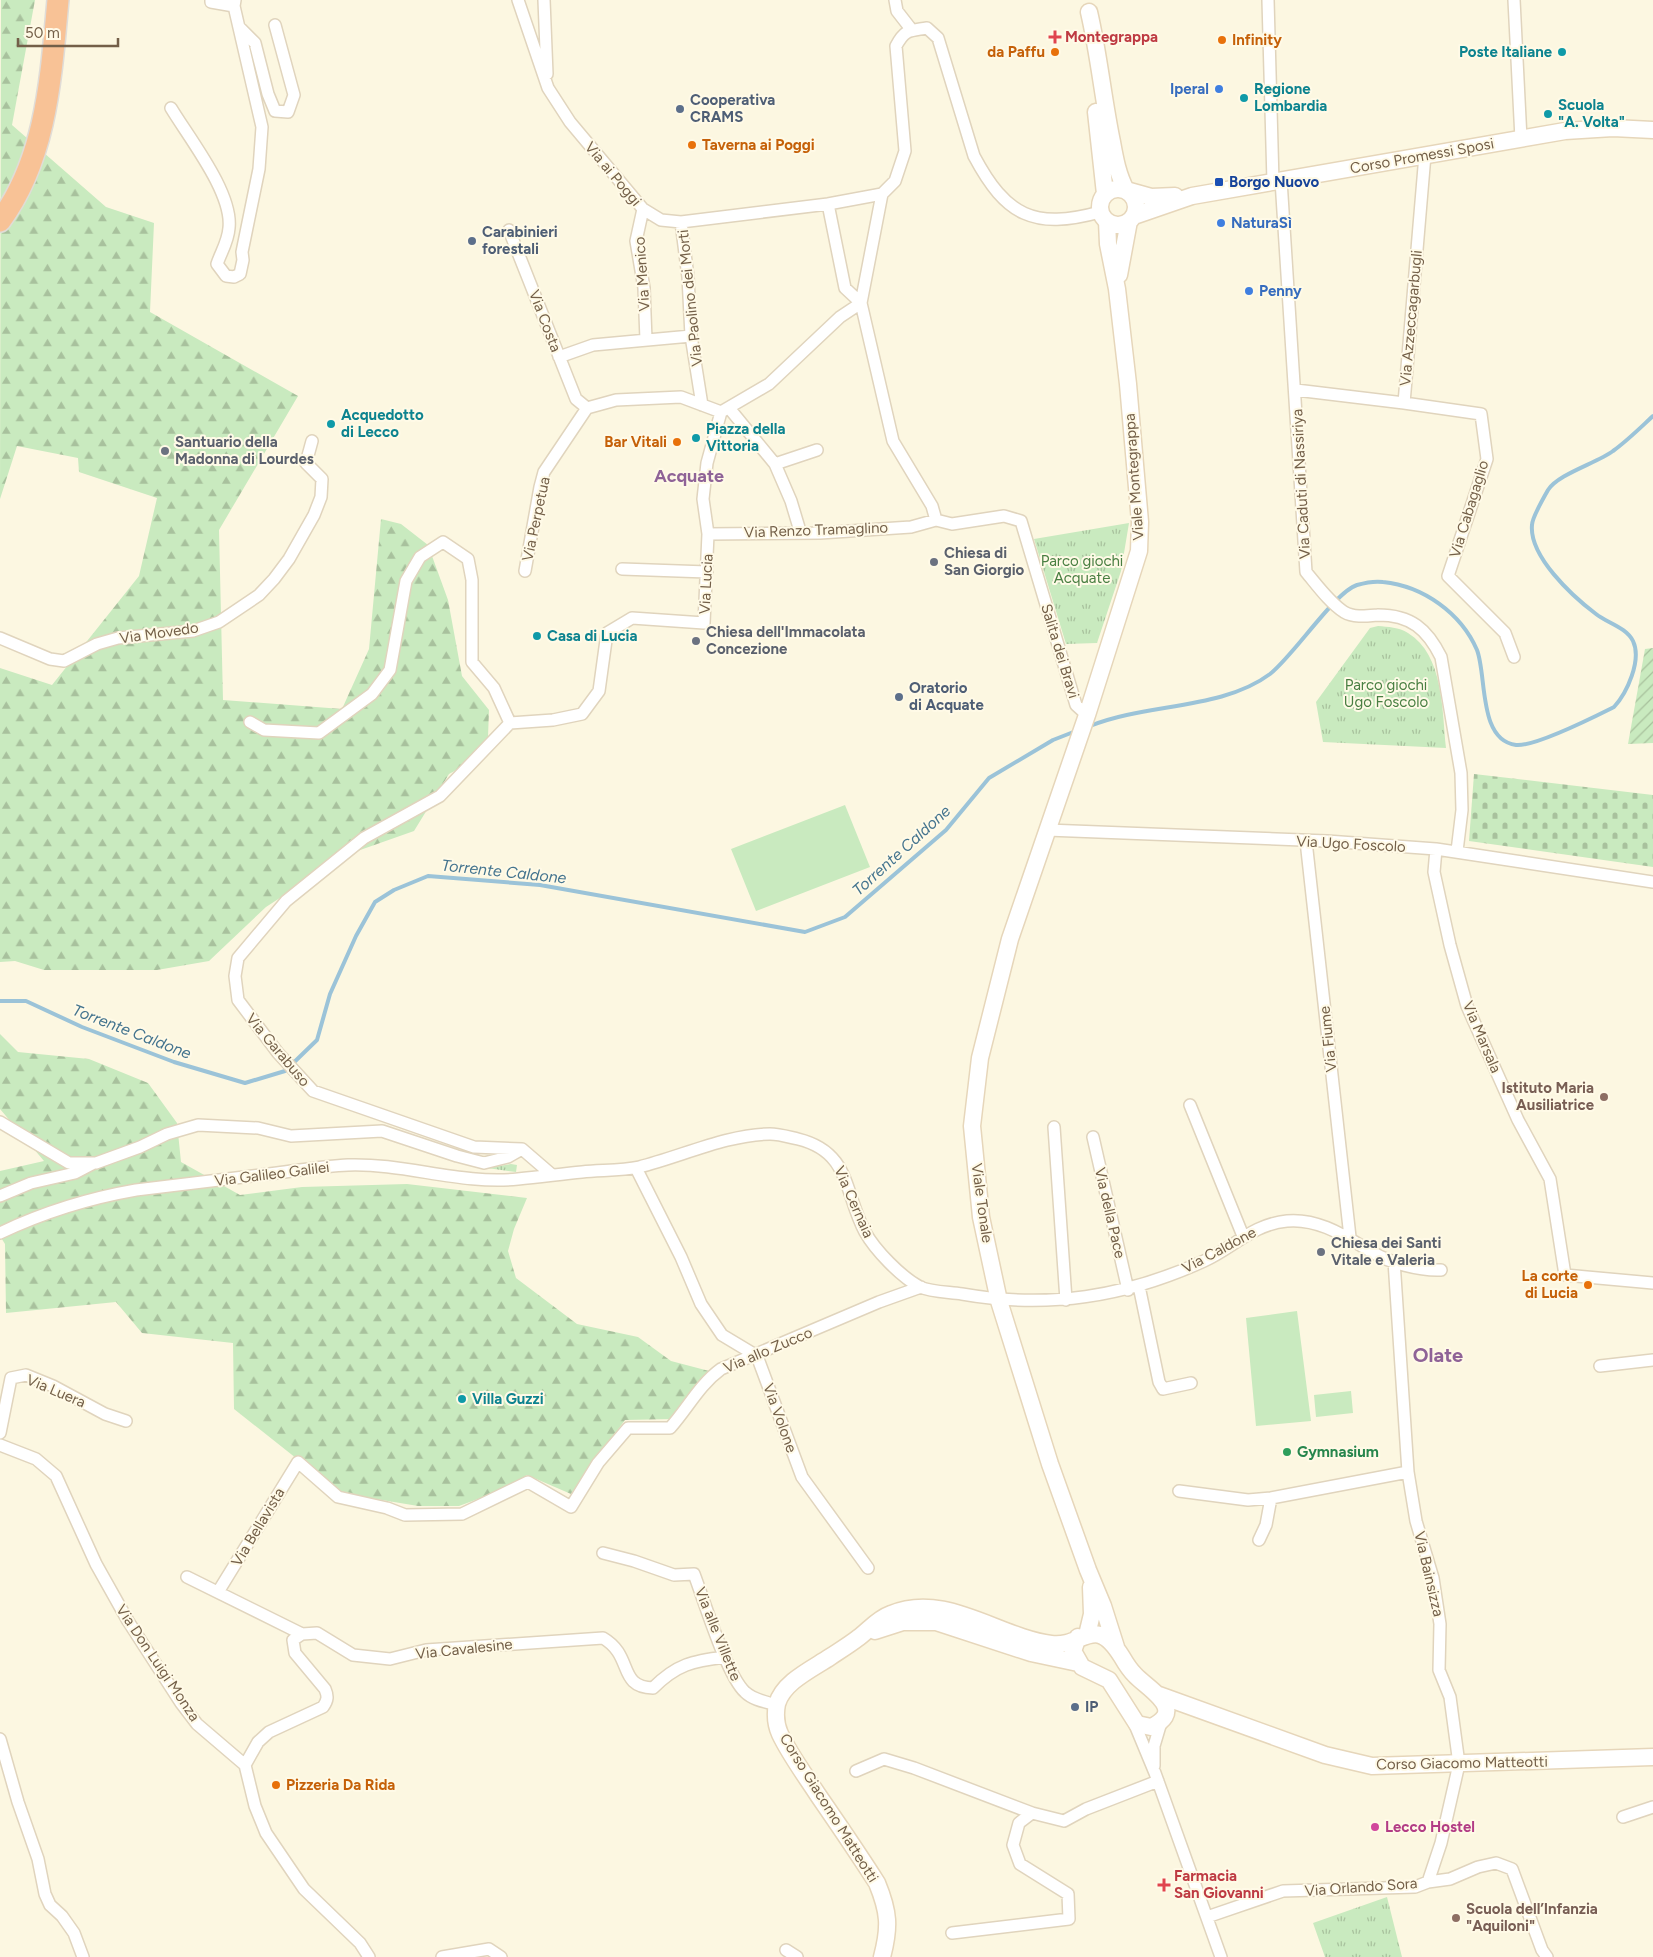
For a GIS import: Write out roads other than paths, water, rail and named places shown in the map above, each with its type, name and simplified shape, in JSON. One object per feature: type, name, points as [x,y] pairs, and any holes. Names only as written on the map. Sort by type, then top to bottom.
[{"type":"highway","points":[[0,221],[24,182],[37,147],[45,108],[58,0]]},
{"type":"main road","points":[[1088,6],[1097,46],[1117,169],[1126,190],[1135,201],[1131,219],[1122,224],[1104,216],[1101,201],[1105,194],[1111,190],[1126,190]]},
{"type":"main road","points":[[1088,6],[1105,194]]},
{"type":"main road","name":"Corso Promessi Sposi","points":[[1126,190],[1151,197],[1192,196],[1565,132],[1612,128],[1653,130]]},
{"type":"main road","name":"Corso Promessi Sposi","points":[[1131,219],[1192,196]]},
{"type":"main road","name":"Viale Montegrappa","points":[[1047,830],[1134,572],[1139,550],[1140,522],[1117,289],[1104,216]]},
{"type":"main road","name":"Viale Montegrappa","points":[[1117,289],[1122,251],[1131,219]]},
{"type":"main road","name":"Viale Tonale","points":[[1047,830],[1010,938],[998,983],[980,1058],[972,1126],[981,1217],[999,1301],[1050,1464],[1103,1606],[1116,1647]]},
{"type":"main road","name":"Viale Tonale","points":[[1078,1663],[1073,1652],[1082,1636],[1092,1602],[1088,1570]]},
{"type":"main road","points":[[777,1705],[786,1688],[859,1638],[880,1619],[901,1610],[925,1608],[951,1612],[1051,1644],[1070,1643],[1082,1636],[1102,1636],[1116,1647],[1134,1674],[1159,1695],[1165,1705],[1162,1719]]},
{"type":"main road","points":[[859,1638],[903,1622],[928,1621],[1031,1653],[1078,1663],[1109,1680],[1122,1697],[1132,1717]]},
{"type":"main road","name":"Corso Giacomo Matteotti","points":[[1159,1695],[1325,1755],[1359,1764],[1387,1766],[1653,1757]]},
{"type":"main road","name":"Corso Giacomo Matteotti","points":[[777,1705],[776,1722],[784,1741],[877,1883],[886,1905],[888,1926],[882,1957]]},
{"type":"main road","name":"Corso Giacomo Matteotti","points":[[1132,1717],[1137,1724],[1151,1727],[1162,1719],[1181,1713],[1219,1716]]},
{"type":"street","points":[[171,108],[212,174],[227,206],[229,227],[225,248],[217,264],[226,276],[234,277],[240,274],[243,268],[242,252],[259,169],[262,127],[235,3],[211,2],[211,0]]},
{"type":"street","name":"Via ai Poggi","points":[[518,0],[548,88],[570,122],[643,209],[661,220],[681,222],[828,204],[882,194]]},
{"type":"street","points":[[544,0],[548,88]]},
{"type":"street","points":[[895,0],[897,11],[911,29]]},
{"type":"street","name":"Via Caduti di Nassiriya","points":[[1268,0],[1277,181],[1296,390],[1306,572],[1322,592],[1344,612],[1360,617],[1401,617],[1421,627],[1433,642],[1441,657],[1461,773],[1462,810],[1457,850]]},
{"type":"street","points":[[1514,0],[1521,139]]},
{"type":"street","points":[[239,27],[255,43],[268,94],[275,111],[288,112],[294,95],[275,26]]},
{"type":"street","points":[[936,520],[932,506],[893,441],[860,303],[882,194],[895,181],[905,151],[896,46],[902,35],[911,29],[927,28],[938,38],[974,156],[983,174],[1008,204],[1021,214],[1048,219],[1104,216]]},
{"type":"street","name":"Via Azzeccagarbugli","points":[[1296,390],[1404,403],[1425,155]]},
{"type":"street","points":[[828,204],[845,288],[860,303]]},
{"type":"street","name":"Via Menico","points":[[643,209],[636,241],[644,288],[646,340]]},
{"type":"street","name":"Via Paolino dei Morti","points":[[681,222],[688,277],[690,336],[702,404]]},
{"type":"street","name":"Via Costa","points":[[509,230],[576,399],[587,408]]},
{"type":"street","points":[[708,534],[703,499],[708,463],[725,410],[770,384],[840,317],[860,303]]},
{"type":"street","points":[[559,357],[594,345],[690,336]]},
{"type":"street","points":[[587,408],[616,400],[681,397],[725,410],[774,464],[791,502],[800,531]]},
{"type":"street","name":"Via Cabagaglio","points":[[1404,403],[1481,414],[1487,459],[1448,576],[1505,633],[1514,657]]},
{"type":"street","name":"Via Perpetua","points":[[525,571],[544,472],[587,408]]},
{"type":"street","name":"Via Movedo","points":[[0,638],[50,660],[64,661],[97,644],[118,638],[193,631],[219,622],[237,611],[259,595],[274,579],[289,559],[314,515],[321,497],[322,480],[306,463],[312,442]]},
{"type":"street","points":[[774,464],[817,450]]},
{"type":"street","name":"Salita dei Bravi","points":[[936,520],[952,524],[1004,516],[1021,521],[1076,705],[1086,717]]},
{"type":"street","name":"Via Renzo Tramaglino","points":[[708,534],[800,531],[820,533],[911,526],[936,520]]},
{"type":"street","name":"Via Lucia","points":[[510,723],[553,720],[582,714],[599,691],[606,633],[632,618],[704,623],[708,534]]},
{"type":"street","points":[[250,722],[264,730],[319,733],[372,694],[390,670],[406,582],[420,557],[444,542],[468,559],[472,580],[472,662],[494,688],[510,723]]},
{"type":"street","points":[[622,569],[707,572]]},
{"type":"street","name":"Via Garabuso","points":[[510,723],[440,796],[364,838],[286,901],[238,958],[235,976],[238,1000],[278,1053],[313,1091],[474,1147],[522,1149]]},
{"type":"street","name":"Via Ugo Foscolo","points":[[1047,830],[1306,841],[1457,850],[1513,862],[1653,882]]},
{"type":"street","name":"Via Fiume","points":[[1306,841],[1350,1237]]},
{"type":"street","name":"Via Marsala","points":[[1436,849],[1434,872],[1450,945],[1467,1006],[1518,1120],[1550,1179],[1565,1275],[1653,1283]]},
{"type":"street","points":[[1190,1105],[1242,1236]]},
{"type":"street","points":[[0,1122],[69,1163],[96,1163]]},
{"type":"street","points":[[0,1196],[31,1183],[75,1173],[168,1134],[198,1125],[258,1128],[291,1136],[382,1131],[484,1162],[508,1157],[522,1149],[551,1174]]},
{"type":"street","points":[[1054,1128],[1066,1300]]},
{"type":"street","name":"Via Cernaia","points":[[551,1174],[636,1168],[736,1139],[771,1133],[803,1140],[825,1150],[837,1163],[853,1197],[863,1230],[876,1250],[921,1287],[999,1301]]},
{"type":"street","name":"Via della Pace","points":[[1093,1137],[1133,1288]]},
{"type":"street","name":"Via Galileo Galilei","points":[[0,1233],[20,1224],[106,1195],[349,1165],[479,1179],[515,1180],[551,1174]]},
{"type":"street","points":[[636,1168],[682,1257],[701,1304],[722,1335],[757,1356]]},
{"type":"street","name":"Via Caldone","points":[[999,1301],[1066,1300],[1133,1288],[1210,1258],[1242,1236],[1272,1224],[1290,1220],[1314,1223],[1350,1237],[1375,1254],[1394,1261],[1432,1270],[1441,1270]]},
{"type":"street","name":"Via Bainsizza","points":[[1394,1261],[1408,1472],[1416,1521],[1433,1578],[1440,1624],[1439,1670],[1450,1697],[1459,1764]]},
{"type":"street","name":"Via allo Zucco","points":[[298,1462],[338,1497],[387,1508],[405,1515],[462,1514],[528,1482],[571,1507],[598,1463],[628,1428],[670,1428],[684,1412],[706,1380],[721,1369],[757,1356],[879,1302],[921,1287]]},
{"type":"street","points":[[1133,1288],[1159,1382],[1164,1389],[1191,1383]]},
{"type":"street","name":"Via Volone","points":[[757,1356],[802,1478],[868,1568]]},
{"type":"street","points":[[1600,1366],[1653,1360]]},
{"type":"street","name":"Via Luera","points":[[0,1434],[11,1378],[26,1375],[53,1386],[105,1414],[126,1421]]},
{"type":"street","name":"Via Don Luigi Monza","points":[[0,1445],[36,1459],[56,1476],[96,1564],[128,1621],[181,1703],[198,1724],[245,1765]]},
{"type":"street","name":"Via Bellavista","points":[[218,1592],[298,1462]]},
{"type":"street","points":[[1179,1491],[1248,1500],[1271,1498],[1408,1472]]},
{"type":"street","points":[[1259,1540],[1266,1525],[1271,1498]]},
{"type":"street","name":"Via alle Villette","points":[[603,1553],[634,1561],[674,1575],[694,1574],[732,1674],[743,1691],[751,1697],[777,1705]]},
{"type":"street","name":"Via Cavalesine","points":[[187,1577],[302,1634],[318,1632],[353,1655],[390,1660],[426,1650],[603,1638],[613,1644],[620,1652],[630,1680],[640,1687],[653,1688],[669,1672],[692,1661],[725,1657]]},
{"type":"street","points":[[302,1634],[292,1640],[292,1646],[295,1653],[326,1689],[328,1696],[326,1702],[322,1707],[269,1732],[258,1742],[245,1765],[255,1806],[266,1833],[304,1889],[360,1943],[369,1957]]},
{"type":"street","points":[[1132,1717],[1156,1777],[1221,1957]]},
{"type":"street","points":[[1156,1777],[1154,1746],[1162,1719]]},
{"type":"street","points":[[0,1739],[18,1802],[38,1859],[45,1894],[50,1905],[62,1916],[74,1933],[84,1957]]},
{"type":"street","points":[[856,1771],[884,1759],[914,1768],[1032,1813],[1064,1821],[1156,1777]]},
{"type":"street","name":"Via Orlando Sora","points":[[1207,1916],[1283,1892],[1414,1886],[1428,1882],[1441,1843],[1459,1764]]},
{"type":"street","points":[[1623,1817],[1653,1807]]},
{"type":"street","points":[[952,1933],[1069,1919],[1068,1894],[1020,1864],[1014,1845],[1019,1823],[1032,1813]]},
{"type":"street","points":[[1428,1882],[1450,1878],[1478,1867],[1496,1863],[1512,1869],[1542,1950],[1547,1957]]},
{"type":"street","points":[[442,1957],[489,1949],[501,1957]]},
{"type":"street","points":[[786,1950],[797,1957]]},
{"type":"waterway","name":"Torrente Caldone","points":[[1090,726],[1135,713],[1207,700],[1251,686],[1280,665],[1326,611],[1348,590],[1357,585],[1377,582],[1412,589],[1439,604],[1461,624],[1477,650],[1490,720],[1495,732],[1504,741],[1516,745],[1537,741],[1565,731],[1614,707],[1624,693],[1632,676],[1636,657],[1633,641],[1626,632],[1600,617],[1564,586],[1537,549],[1532,525],[1538,508],[1553,484],[1613,451],[1653,416]]},
{"type":"waterway","name":"Torrente Caldone","points":[[0,1001],[26,1001],[82,1027],[174,1062],[245,1083],[285,1071],[317,1040],[330,994],[356,936],[375,902],[394,890],[428,876],[540,885],[805,932],[845,917],[946,830],[989,778],[1053,740],[1076,731]]},
{"type":"place","name":"Montegrappa","points":[[1055,37]]},
{"type":"place","name":"Infinity","points":[[1222,40]]},
{"type":"place","name":"da Paffu","points":[[1055,52]]},
{"type":"place","name":"Poste Italiane","points":[[1562,52]]},
{"type":"place","name":"Iperal","points":[[1219,89]]},
{"type":"place","name":"Regione Lombardia","points":[[1244,98]]},
{"type":"place","name":"Cooperativa CRAMS","points":[[680,109]]},
{"type":"place","name":"Scuola \"A. Volta\"","points":[[1548,114]]},
{"type":"place","name":"Taverna ai Poggi","points":[[692,145]]},
{"type":"place","name":"Borgo Nuovo","points":[[1219,182]]},
{"type":"place","name":"NaturaSì","points":[[1221,223]]},
{"type":"place","name":"Carabinieri forestali","points":[[472,241]]},
{"type":"place","name":"Penny","points":[[1249,291]]},
{"type":"place","name":"Acquedotto di Lecco","points":[[331,424]]},
{"type":"place","name":"Piazza della Vittoria","points":[[696,438]]},
{"type":"place","name":"Bar Vitali","points":[[677,442]]},
{"type":"place","name":"Santuario della Madonna di Lourdes","points":[[165,451]]},
{"type":"place","name":"Chiesa di San Giorgio","points":[[934,562]]},
{"type":"place","name":"Casa di Lucia","points":[[537,636]]},
{"type":"place","name":"Chiesa dell'Immacolata Concezione","points":[[696,641]]},
{"type":"place","name":"Oratorio di Acquate","points":[[899,697]]},
{"type":"place","name":"Istituto Maria Ausiliatrice","points":[[1604,1097]]},
{"type":"place","name":"Chiesa dei Santi Vitale e Valeria","points":[[1321,1252]]},
{"type":"place","name":"La corte di Lucia","points":[[1588,1285]]},
{"type":"place","name":"Villa Guzzi","points":[[462,1399]]},
{"type":"place","name":"Gymnasium","points":[[1287,1452]]},
{"type":"place","name":"IP","points":[[1075,1707]]},
{"type":"place","name":"Pizzeria Da Rida","points":[[276,1785]]},
{"type":"place","name":"Lecco Hostel","points":[[1375,1827]]},
{"type":"place","name":"Farmacia San Giovanni","points":[[1164,1885]]},
{"type":"place","name":"Scuola dell’Infanzia \"Aquiloni\"","points":[[1456,1918]]},
{"type":"district","name":"Acquate","points":[[689,476]]},
{"type":"district","name":"Olate","points":[[1438,1355]]},
{"type":"park label","name":"Parco giochi Acquate","points":[[1082,570]]},
{"type":"park label","name":"Parco giochi Ugo Foscolo","points":[[1386,694]]}]
